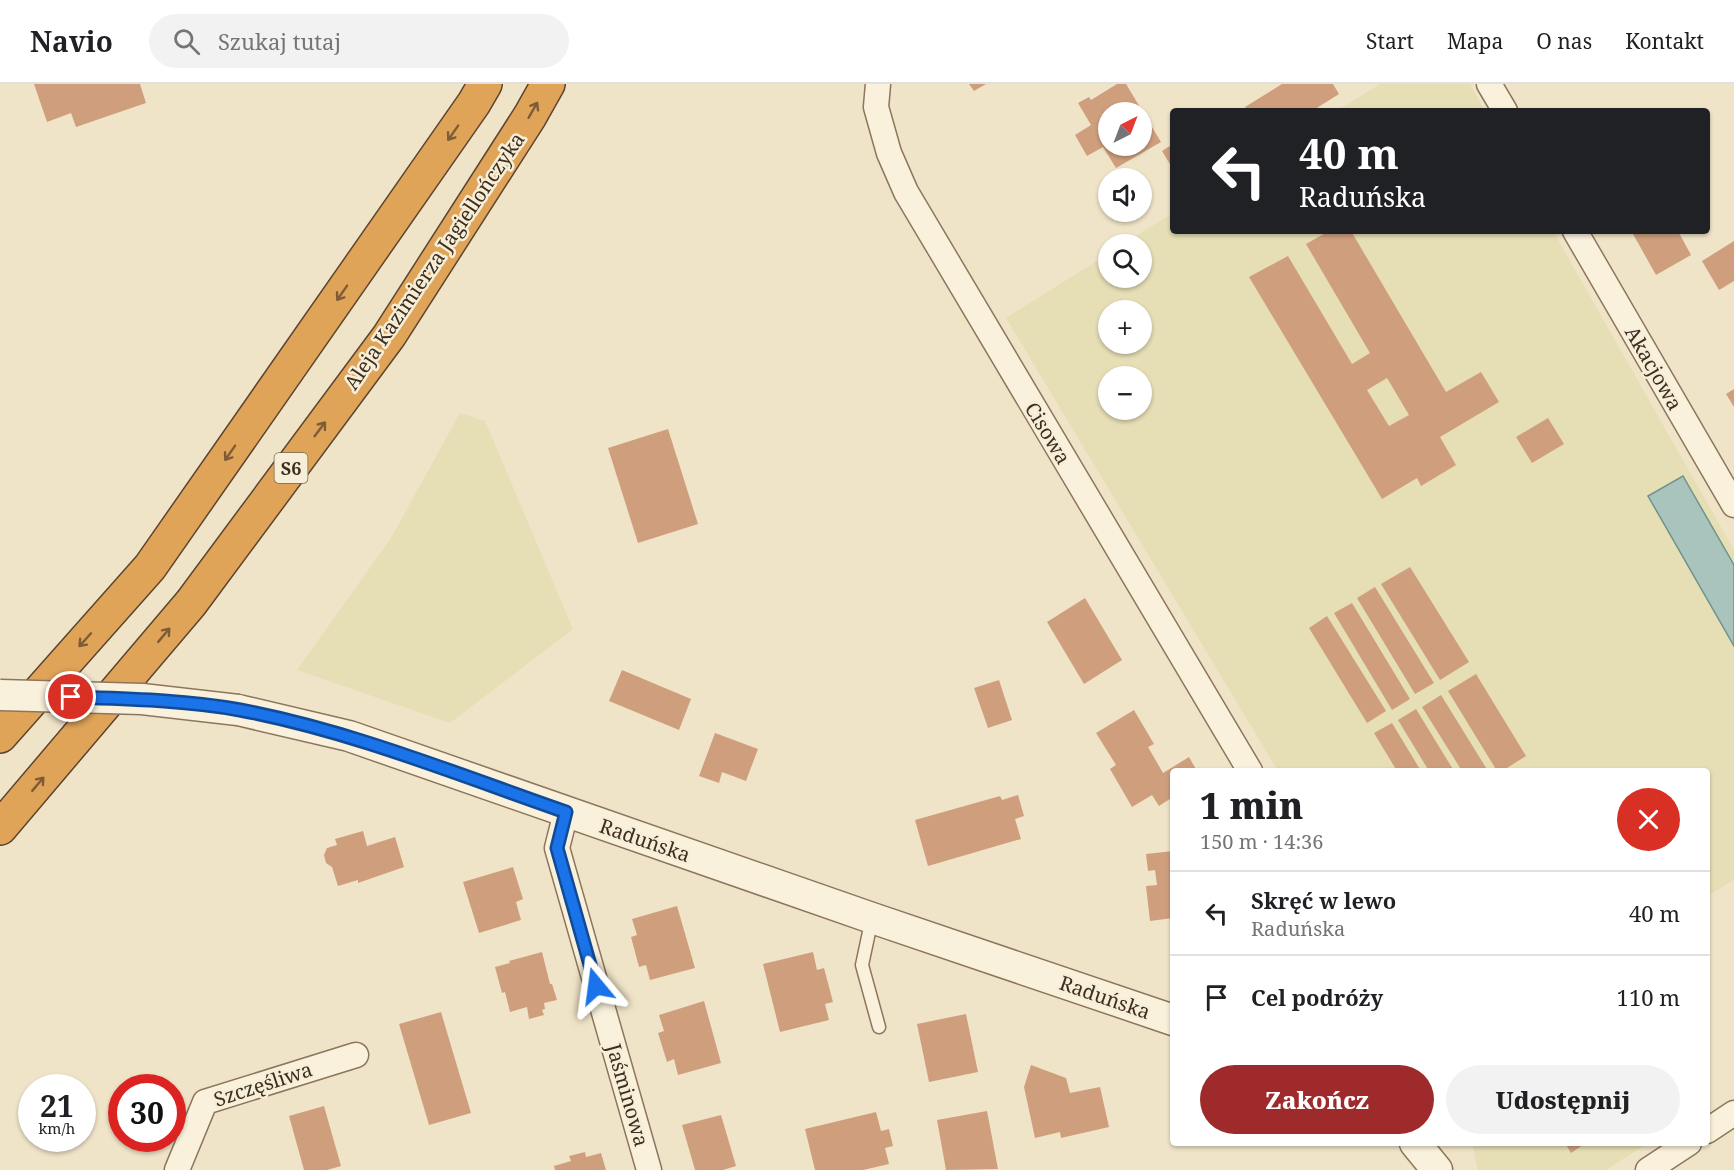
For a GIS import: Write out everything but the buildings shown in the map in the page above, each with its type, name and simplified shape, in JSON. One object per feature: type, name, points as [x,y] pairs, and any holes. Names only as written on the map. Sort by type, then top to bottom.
[{"type":"highway","points":[[0,736],[150,567],[454,132],[484,84]]},
{"type":"highway","name":"Aleja Kazimierza Jagiellończyka","points":[[0,828],[191,603],[389,336],[530,116],[548,84]]},
{"type":"street","name":"Cisowa","points":[[878,84],[876,107],[889,153],[906,192],[1248,768]]},
{"type":"street","points":[[1489,84],[1503,108]]},
{"type":"street","name":"Akacjowa","points":[[1577,234],[1734,505]]},
{"type":"street","name":"Raduńska","points":[[0,695],[142,699],[238,710],[349,736],[1170,1019]]},
{"type":"street","name":"Jaśminowa","points":[[566,812],[557,848],[649,1170]]},
{"type":"street","name":"Szczęśliwa","points":[[177,1170],[205,1101],[356,1055]]},
{"type":"street","points":[[1710,1129],[1734,1113]]},
{"type":"street","points":[[1417,1146],[1437,1170]]},
{"type":"street","points":[[1648,1170],[1684,1146]]},
{"type":"lane","points":[[872,918],[862,965],[879,1027]]},
{"type":"shaded area","points":[[1380,84],[1470,84],[1483,108],[1341,108]]},
{"type":"shaded area","points":[[1170,215],[1170,234],[1555,234],[1734,550],[1734,880],[1710,894],[1710,768],[1276,768],[1006,318],[1098,260],[1098,288],[1152,288],[1152,234],[1139,234]]},
{"type":"shaded area","points":[[460,413],[485,421],[573,629],[450,723],[297,670],[391,538]]},
{"type":"shaded area","points":[[1473,1146],[1643,1146],[1606,1170],[1478,1170]]},
{"type":"water","points":[[1683,476],[1734,565],[1734,646],[1648,496]]},
{"type":"route","points":[[71,697],[142,699],[238,710],[280,719],[349,736],[566,812],[557,848],[596,986]]}]
